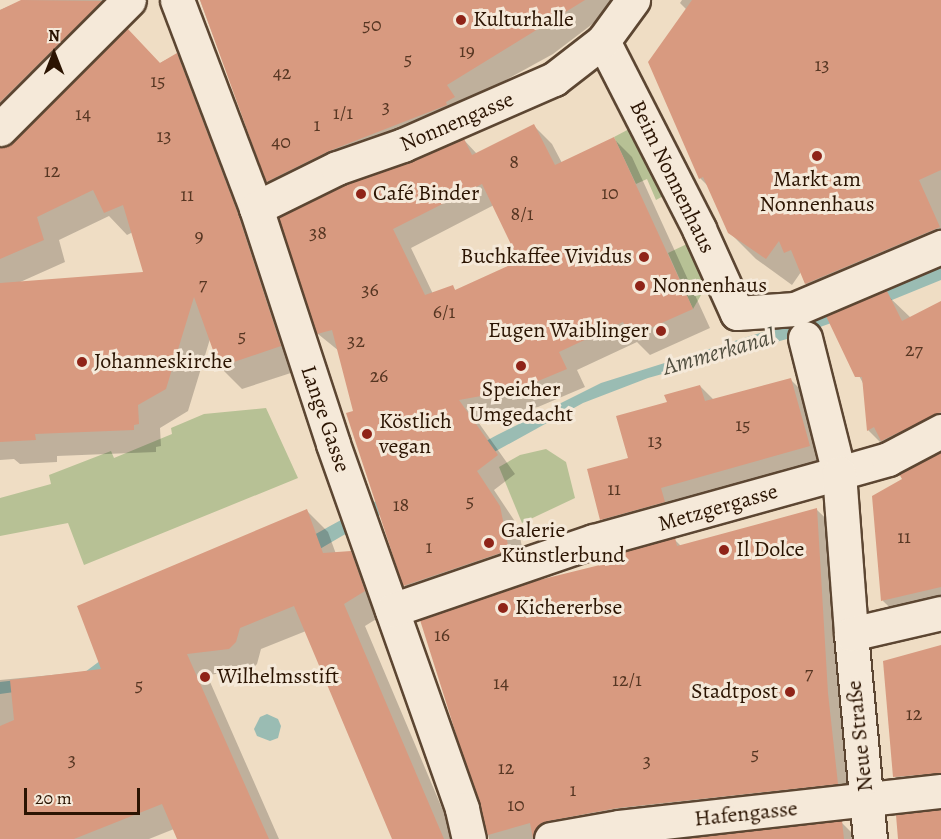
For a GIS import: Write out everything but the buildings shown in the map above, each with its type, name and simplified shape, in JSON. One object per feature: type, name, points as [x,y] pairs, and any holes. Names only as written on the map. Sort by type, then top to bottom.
[{"type":"street","points":[[0,129],[129,0]]},
{"type":"street","name":"Lange Gasse","points":[[177,0],[256,208],[314,387],[462,809],[469,839]]},
{"type":"street","name":"Nonnengasse","points":[[256,208],[337,168],[496,107],[554,79],[603,41],[633,0]]},
{"type":"street","name":"Beim Nonnenhaus","points":[[603,41],[699,229],[737,314],[795,309],[941,247]]},
{"type":"street","points":[[805,339],[839,473]]},
{"type":"street","name":"Metzgergasse","points":[[392,610],[594,541],[888,459],[941,431]]},
{"type":"street","name":"Neue Straße","points":[[839,473],[850,634],[870,839]]},
{"type":"street","points":[[850,634],[941,613]]},
{"type":"street","name":"Hafengasse","points":[[552,839],[619,827],[867,802],[941,791]]},
{"type":"green space","points":[[631,128],[667,194],[656,200],[647,179],[636,184],[614,137]]},
{"type":"green space","points":[[689,243],[708,283],[693,309],[668,253]]},
{"type":"green space","points":[[266,408],[298,478],[84,565],[68,523],[0,536],[0,498],[51,484],[49,475],[111,451],[114,458],[172,434],[171,428],[204,414]]},
{"type":"green space","points":[[546,449],[566,462],[575,498],[522,523],[499,467],[520,455]]},
{"type":"water","name":"Ammerkanal","points":[[941,265],[941,280],[870,309],[787,339],[648,378],[583,403],[342,536],[94,681],[0,694],[0,682],[85,672],[132,637],[330,526],[497,435],[601,383],[843,307]]},
{"type":"water","points":[[267,714],[278,719],[281,726],[278,738],[270,741],[257,736],[254,729],[260,717]]},
{"type":"place","name":"Kulturhalle","points":[[461,20]]},
{"type":"place","name":"Markt am Nonnenhaus","points":[[817,156]]},
{"type":"place","name":"Café Binder","points":[[361,194]]},
{"type":"place","name":"Buchkaffee Vividus","points":[[644,257]]},
{"type":"place","name":"Nonnenhaus","points":[[640,286]]},
{"type":"place","name":"Eugen Waiblinger","points":[[661,331]]},
{"type":"place","name":"Johanneskirche","points":[[82,362]]},
{"type":"place","name":"Speicher Umgedacht","points":[[521,366]]},
{"type":"place","name":"Köstlich vegan","points":[[367,434]]},
{"type":"place","name":"Galerie Künstlerbund","points":[[489,543]]},
{"type":"place","name":"Il Dolce","points":[[724,550]]},
{"type":"place","name":"Kichererbse","points":[[503,608]]},
{"type":"place","name":"Wilhelmsstift","points":[[205,677]]},
{"type":"place","name":"Stadtpost","points":[[790,692]]}]
